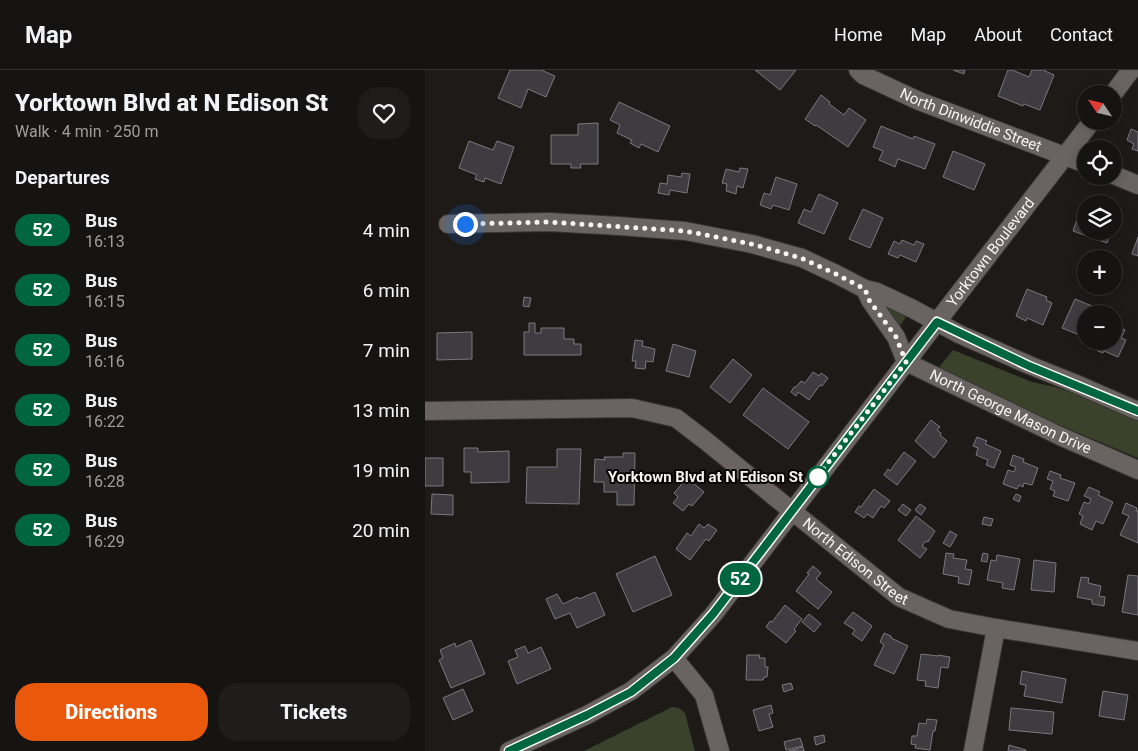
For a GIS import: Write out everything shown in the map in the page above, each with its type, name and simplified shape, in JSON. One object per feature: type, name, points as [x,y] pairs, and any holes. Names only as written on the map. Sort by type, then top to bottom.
[{"type":"street","name":"North Dinwiddie Street","points":[[858,70],[863,75],[919,101],[1077,160]]},
{"type":"street","points":[[1120,85],[1131,70]]},
{"type":"street","name":"Yorktown Boulevard","points":[[509,751],[587,715],[631,692],[674,658],[713,614],[1085,130]]},
{"type":"street","points":[[1122,178],[1138,185]]},
{"type":"street","points":[[448,224],[549,222],[685,231],[752,244],[801,258],[865,289],[877,292],[913,308],[937,322],[1029,366],[1138,411]]},
{"type":"street","points":[[865,289],[875,308],[896,337],[906,362]]},
{"type":"street","name":"North George Mason Drive","points":[[906,362],[1062,437],[1138,470]]},
{"type":"street","name":"North Edison Street","points":[[425,411],[632,408],[676,418],[899,597],[949,619],[1138,651]]},
{"type":"street","points":[[973,751],[996,628]]},
{"type":"street","points":[[674,658],[704,695],[720,751]]},
{"type":"green space","points":[[885,304],[908,314],[900,326],[892,320],[881,305]]},
{"type":"green space","points":[[953,350],[1032,382],[1082,396],[1138,420],[1138,458],[939,373],[940,366]]},
{"type":"green space","points":[[672,707],[679,708],[685,713],[695,751],[584,751]]},
{"type":"building","points":[[510,70],[541,70],[555,76],[546,97],[528,89],[521,108],[498,98]]},
{"type":"building","points":[[755,70],[796,70],[780,90]]},
{"type":"building","points":[[953,70],[965,70],[964,74]]},
{"type":"building","points":[[1008,70],[1029,77],[1032,70],[1045,70],[1054,75],[1040,110],[1024,104],[1023,106],[998,96]]},
{"type":"building","points":[[821,95],[830,102],[829,104],[844,115],[849,108],[866,120],[848,147],[805,119]]},
{"type":"building","points":[[619,102],[670,126],[658,152],[641,144],[639,148],[630,143],[632,140],[617,133],[620,125],[610,120]]},
{"type":"building","points":[[598,123],[598,164],[580,164],[581,168],[571,168],[571,164],[551,164],[551,135],[578,135],[578,124]]},
{"type":"building","points":[[881,126],[913,139],[914,136],[935,144],[925,169],[898,159],[895,167],[879,160],[883,151],[873,147]]},
{"type":"building","points":[[1131,129],[1138,132],[1138,151],[1132,149],[1134,144],[1127,140]]},
{"type":"building","points":[[469,141],[493,150],[497,141],[514,147],[501,184],[485,178],[484,182],[475,179],[477,175],[459,168]]},
{"type":"building","points":[[953,151],[985,164],[974,190],[943,177]]},
{"type":"building","points":[[740,168],[748,169],[743,188],[737,186],[736,194],[726,191],[727,184],[722,183],[726,169],[739,172]]},
{"type":"building","points":[[682,173],[690,174],[687,193],[670,190],[669,195],[658,193],[660,183],[667,184],[668,175],[681,177]]},
{"type":"building","points":[[776,177],[797,184],[789,210],[773,205],[771,209],[760,205],[764,193],[770,195]]},
{"type":"building","points":[[819,194],[838,203],[824,234],[798,223],[804,209],[811,212]]},
{"type":"building","points":[[863,209],[883,218],[870,248],[849,239]]},
{"type":"building","points":[[1077,220],[1077,232],[1073,231]]},
{"type":"building","points":[[1138,237],[1138,256],[1132,254]]},
{"type":"building","points":[[902,240],[914,245],[916,241],[924,244],[916,262],[900,255],[898,258],[888,254],[894,241],[900,244]]},
{"type":"building","points":[[1027,289],[1047,297],[1046,300],[1052,303],[1043,325],[1027,318],[1026,321],[1016,316]]},
{"type":"building","points":[[524,297],[531,298],[529,307],[523,306]]},
{"type":"building","points":[[1075,299],[1090,305],[1077,305],[1077,334],[1062,328]]},
{"type":"building","points":[[529,323],[535,323],[535,333],[541,333],[541,328],[564,328],[564,339],[574,339],[574,344],[581,344],[581,355],[524,355],[524,332],[529,332]]},
{"type":"building","points":[[472,332],[472,359],[437,360],[437,333]]},
{"type":"building","points":[[1122,338],[1126,340],[1122,348]]},
{"type":"building","points":[[635,340],[643,341],[642,346],[655,349],[653,362],[646,361],[645,369],[635,368],[636,361],[632,361]]},
{"type":"building","points":[[673,344],[696,351],[689,377],[666,371]]},
{"type":"building","points":[[1096,350],[1121,350],[1118,357],[1104,351],[1103,353]]},
{"type":"building","points":[[733,359],[752,375],[730,403],[710,387]]},
{"type":"building","points":[[813,372],[819,376],[821,373],[828,378],[809,400],[798,392],[796,396],[791,392],[801,381],[805,383]]},
{"type":"building","points":[[763,388],[809,422],[788,449],[743,415]]},
{"type":"building","points":[[931,420],[940,427],[937,430],[947,441],[934,458],[915,441]]},
{"type":"building","points":[[977,437],[987,441],[985,444],[1001,451],[994,468],[986,465],[988,460],[976,455],[978,448],[973,446]]},
{"type":"building","points":[[464,448],[478,448],[478,452],[509,451],[509,482],[471,483],[471,472],[464,472]]},
{"type":"building","points":[[557,449],[581,449],[579,504],[526,503],[527,467],[557,467]]},
{"type":"building","points":[[904,452],[916,461],[897,485],[884,475],[888,469],[890,471]]},
{"type":"building","points":[[623,453],[635,453],[634,505],[617,505],[617,492],[604,492],[604,482],[594,482],[595,459],[605,460],[604,457],[623,457]]},
{"type":"building","points":[[1013,455],[1024,459],[1023,462],[1038,468],[1032,485],[1024,483],[1023,487],[1019,485],[1017,489],[1003,484],[1008,470],[1014,472],[1016,467],[1010,465]]},
{"type":"building","points":[[425,458],[443,458],[443,486],[425,486]]},
{"type":"building","points":[[1050,471],[1061,475],[1060,478],[1075,483],[1068,501],[1053,496],[1055,491],[1050,489],[1053,481],[1047,479]]},
{"type":"building","points":[[687,478],[704,492],[692,506],[689,504],[683,511],[673,503],[678,497],[674,493]]},
{"type":"building","points":[[1089,487],[1100,492],[1098,495],[1113,502],[1103,524],[1096,521],[1092,530],[1080,524],[1083,516],[1079,514],[1084,502],[1089,504],[1091,499],[1084,496]]},
{"type":"building","points":[[874,489],[890,501],[884,508],[881,506],[873,518],[867,514],[864,518],[855,512]]},
{"type":"building","points":[[432,494],[453,495],[453,515],[431,514]]},
{"type":"building","points":[[1016,494],[1021,496],[1019,502],[1013,499]]},
{"type":"building","points":[[1126,503],[1137,508],[1136,511],[1138,511],[1138,543],[1120,535],[1129,516],[1122,513]]},
{"type":"building","points":[[903,504],[911,510],[906,516],[898,510]]},
{"type":"building","points":[[920,504],[926,508],[921,515],[915,510]]},
{"type":"building","points":[[916,516],[935,531],[928,542],[926,541],[922,546],[927,549],[920,558],[898,540]]},
{"type":"building","points":[[984,517],[993,519],[991,526],[982,524]]},
{"type":"building","points":[[699,524],[704,528],[708,524],[717,530],[709,541],[706,539],[690,560],[676,549],[687,533],[691,536]]},
{"type":"building","points":[[950,531],[957,535],[950,547],[943,543]]},
{"type":"building","points":[[946,553],[954,554],[953,558],[967,560],[965,569],[972,570],[969,585],[958,583],[959,577],[943,574]]},
{"type":"building","points":[[983,553],[988,554],[987,562],[981,561]]},
{"type":"building","points":[[997,555],[1020,559],[1014,590],[1002,588],[1003,583],[987,580],[991,560],[996,561]]},
{"type":"building","points":[[655,556],[672,595],[633,612],[616,574]]},
{"type":"building","points":[[1034,560],[1056,563],[1054,592],[1031,590]]},
{"type":"building","points":[[813,566],[821,573],[816,579],[832,592],[818,609],[796,591]]},
{"type":"building","points":[[1128,575],[1138,576],[1138,615],[1122,612]]},
{"type":"building","points":[[1081,577],[1089,578],[1088,583],[1101,586],[1099,596],[1105,597],[1104,606],[1092,604],[1092,600],[1077,597]]},
{"type":"building","points":[[595,592],[605,615],[577,628],[570,613],[555,619],[546,599],[557,594],[563,604]]},
{"type":"building","points":[[785,605],[802,619],[794,629],[796,631],[786,643],[766,627]]},
{"type":"building","points":[[853,612],[872,626],[862,641],[852,634],[855,630],[844,623]]},
{"type":"building","points":[[809,614],[821,624],[814,632],[802,622]]},
{"type":"building","points":[[884,633],[908,646],[894,674],[874,665],[884,645],[880,642]]},
{"type":"building","points":[[471,640],[485,674],[451,688],[439,660],[443,658],[440,650],[455,643],[456,647]]},
{"type":"building","points":[[525,646],[528,653],[541,647],[551,669],[517,684],[508,661],[518,657],[515,650]]},
{"type":"building","points":[[921,654],[950,657],[948,668],[941,667],[938,688],[925,686],[926,681],[917,680]]},
{"type":"building","points":[[747,655],[760,655],[759,658],[765,658],[765,667],[768,667],[767,677],[764,677],[763,680],[746,680]]},
{"type":"building","points":[[1022,671],[1066,679],[1062,703],[1024,696],[1026,685],[1020,684]]},
{"type":"building","points":[[791,683],[793,689],[784,692],[782,685]]},
{"type":"building","points":[[463,689],[473,711],[453,720],[443,698]]},
{"type":"building","points":[[1103,691],[1128,695],[1124,720],[1099,716]]},
{"type":"building","points":[[771,705],[773,713],[769,714],[773,727],[759,731],[753,710]]},
{"type":"building","points":[[1011,708],[1054,712],[1052,734],[1009,730]]},
{"type":"building","points":[[927,719],[937,720],[930,750],[915,748],[916,745],[911,744],[912,736],[917,736],[919,723],[926,724]]},
{"type":"building","points":[[824,735],[825,742],[816,745],[814,737]]},
{"type":"building","points":[[800,738],[803,746],[786,750],[784,742]]},
{"type":"building","points":[[1009,745],[1026,750],[1026,751],[1008,751]]},
{"type":"building","points":[[803,747],[804,751],[789,751]]},
{"type":"bus line","name":"52","points":[[509,751],[587,715],[631,692],[674,658],[713,614],[937,322],[1029,366],[1138,411]]},
{"type":"place","name":"Yorktown Blvd at N Edison St","points":[[818,477]]},
{"type":"route","points":[[465,224],[549,222],[685,231],[752,244],[801,258],[865,289],[869,300],[896,337],[906,362],[814,481],[818,477]]}]
